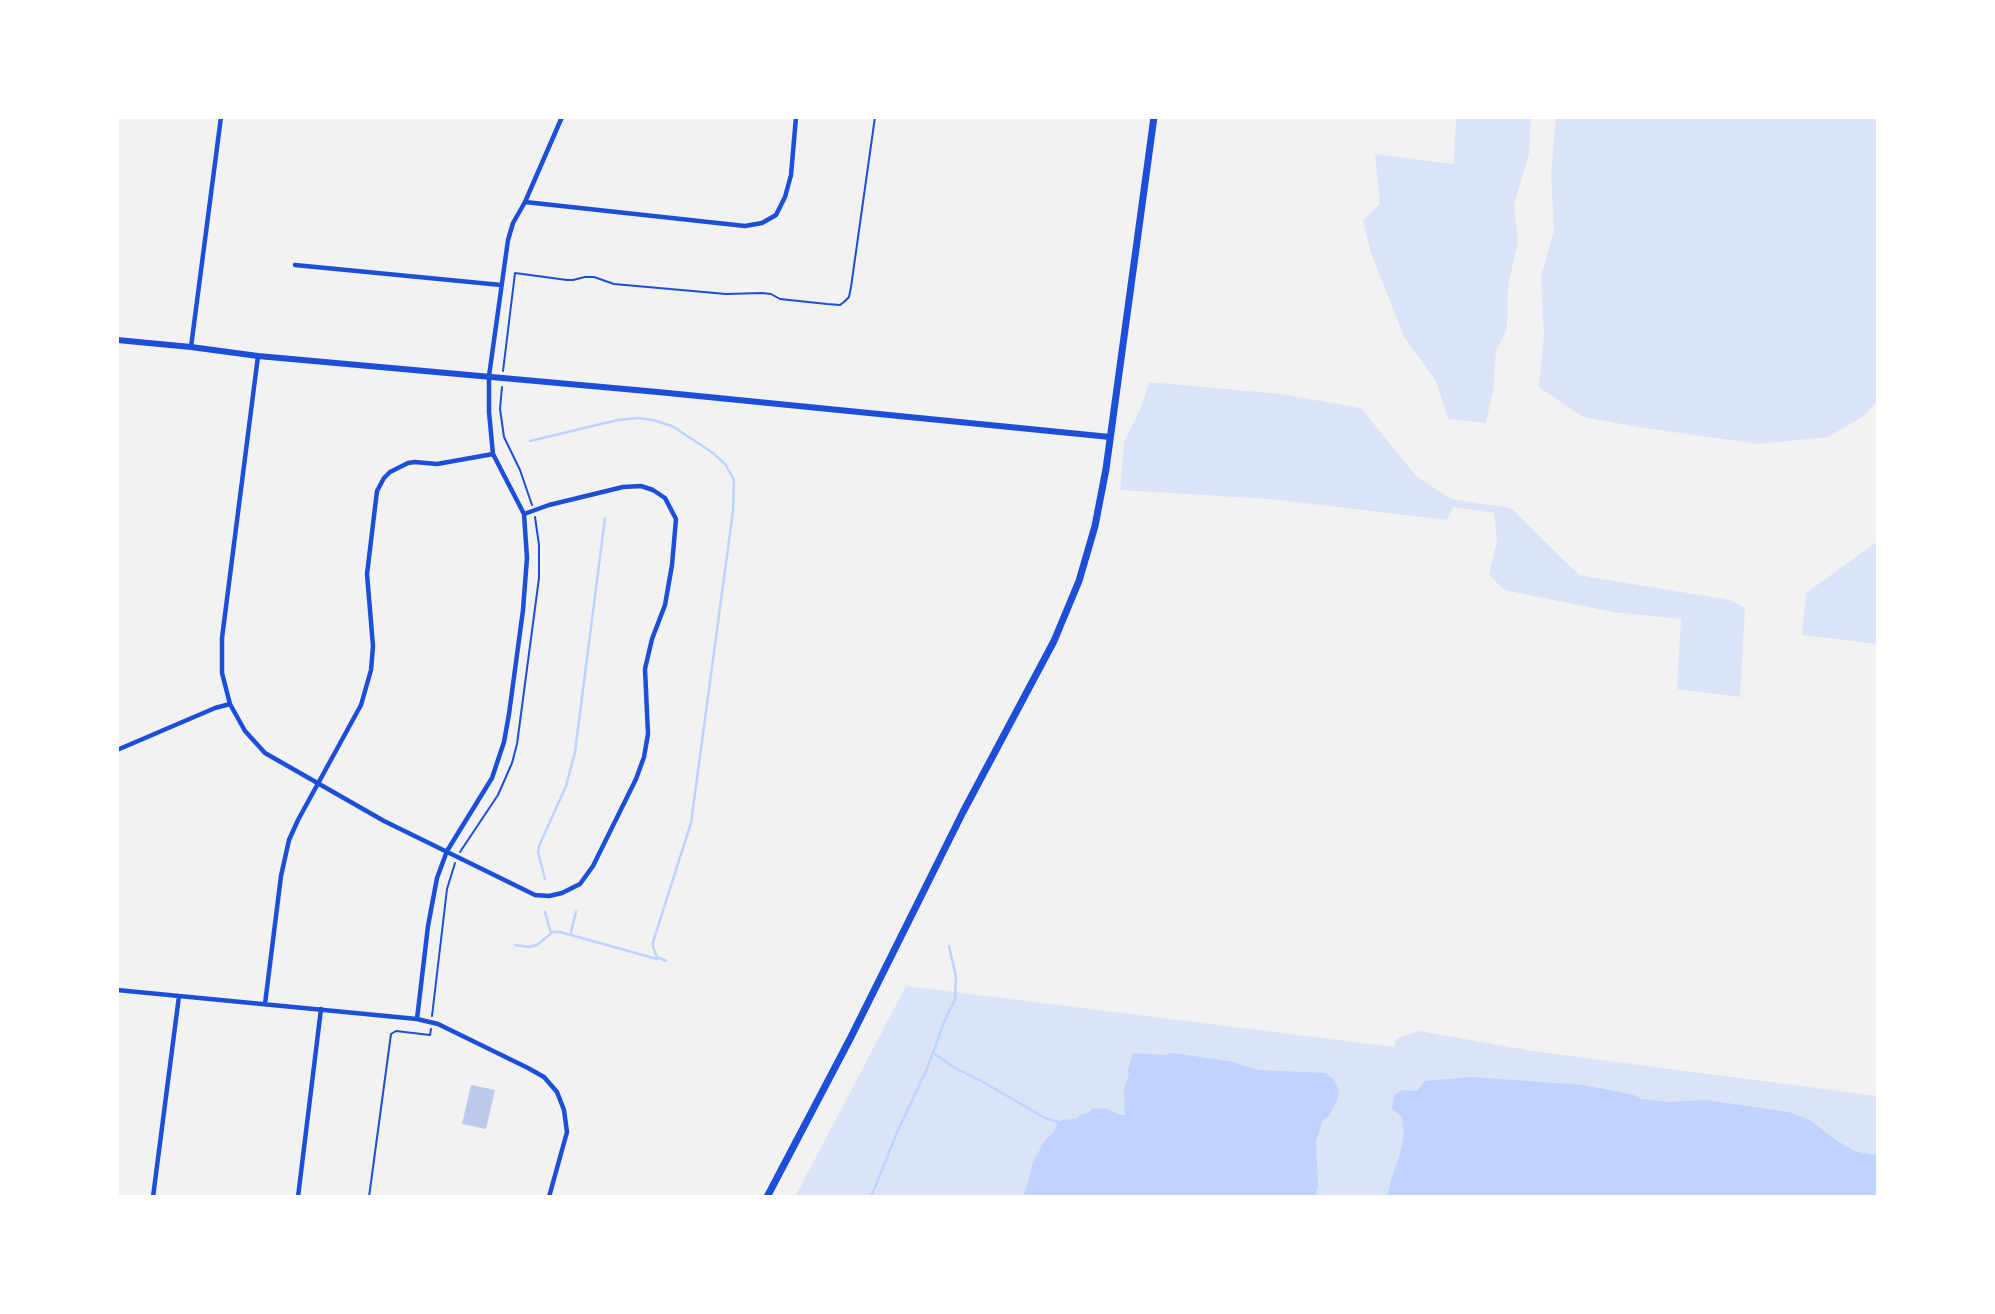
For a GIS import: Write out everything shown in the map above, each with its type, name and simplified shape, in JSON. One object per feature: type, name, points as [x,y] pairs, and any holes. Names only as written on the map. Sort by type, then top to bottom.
[{"type":"main road","points":[[767,1197],[1054,641],[1079,581],[1095,526],[1110,438],[1154,117]]},
{"type":"street","points":[[191,347],[221,117]]},
{"type":"street","points":[[417,1019],[428,926],[437,878],[447,850],[492,778],[504,742],[523,610],[527,558],[524,514],[494,454],[489,412],[489,376],[508,240],[513,223],[562,117]]},
{"type":"street","points":[[525,202],[745,226],[762,223],[776,215],[785,197],[791,175],[796,117]]},
{"type":"street","points":[[295,265],[501,285]]},
{"type":"street","points":[[117,340],[1110,438]]},
{"type":"street","points":[[258,356],[222,638],[222,673],[230,704],[245,731],[265,753],[384,821],[535,895],[549,896],[580,884],[593,866],[644,757],[648,734],[645,668],[652,639],[665,605],[676,519],[665,498],[641,486],[623,487],[524,514]]},
{"type":"street","points":[[265,1004],[286,850],[298,820],[361,705],[371,670],[373,646],[367,574],[375,498],[380,484],[395,468],[408,463],[437,464],[494,454]]},
{"type":"street","points":[[117,750],[230,704]]},
{"type":"street","points":[[117,990],[417,1019],[432,1022],[528,1068],[544,1077],[557,1092],[564,1110],[567,1132],[549,1197]]},
{"type":"street","points":[[153,1197],[179,996]]},
{"type":"street","points":[[298,1197],[321,1009]]},
{"type":"path","points":[[369,1197],[391,1034],[396,1031],[430,1035],[447,889],[458,856],[498,795],[517,744],[539,578],[539,545],[534,510],[500,424],[502,378],[515,273],[573,280],[594,277],[614,284],[726,294],[762,293],[780,299],[840,305],[849,297],[876,117]]},
{"type":"shaded area","points":[[1456,117],[1531,117],[1529,154],[1514,205],[1518,242],[1508,285],[1507,329],[1496,351],[1493,391],[1486,423],[1448,419],[1436,381],[1404,337],[1371,253],[1363,220],[1380,204],[1375,154],[1454,164]]},
{"type":"shaded area","points":[[1556,117],[1878,117],[1878,400],[1864,416],[1828,437],[1758,444],[1583,417],[1539,387],[1544,336],[1541,277],[1554,230],[1551,174]]},
{"type":"shaded area","points":[[1149,382],[1280,394],[1361,408],[1416,476],[1451,499],[1511,508],[1579,575],[1730,600],[1745,608],[1740,697],[1677,689],[1681,619],[1613,612],[1504,590],[1489,575],[1497,540],[1494,513],[1453,507],[1447,520],[1270,499],[1120,490],[1124,442],[1142,405]]},
{"type":"shaded area","points":[[1878,541],[1878,644],[1802,635],[1806,593]]},
{"type":"shaded area","points":[[906,986],[1394,1047],[1397,1038],[1420,1031],[1532,1051],[1878,1096],[1878,1197],[795,1197]]},
{"type":"water","points":[[1133,1053],[1172,1053],[1229,1061],[1258,1070],[1326,1073],[1334,1080],[1339,1091],[1329,1116],[1323,1120],[1316,1141],[1318,1186],[1315,1197],[1023,1197],[1032,1164],[1058,1122],[1076,1119],[1093,1108],[1125,1115],[1124,1089]]},
{"type":"water","points":[[1471,1077],[1584,1085],[1634,1095],[1641,1099],[1667,1102],[1706,1100],[1789,1112],[1810,1120],[1854,1151],[1878,1156],[1878,1197],[1387,1197],[1404,1135],[1402,1117],[1392,1109],[1394,1096],[1401,1090],[1417,1091],[1425,1081]]},
{"type":"building","points":[[471,1085],[495,1090],[486,1129],[462,1124]]},
{"type":"waterway","points":[[530,441],[618,420],[653,420],[672,426],[713,453],[725,464],[734,480],[733,511],[691,823],[653,942],[657,957],[666,961]]},
{"type":"waterway","points":[[545,879],[538,852],[566,786],[575,752],[605,518]]},
{"type":"waterway","points":[[545,912],[551,933]]},
{"type":"waterway","points":[[571,932],[576,912]]},
{"type":"waterway","points":[[515,945],[537,945],[553,932],[560,932],[657,959]]},
{"type":"waterway","points":[[871,1197],[955,999],[956,977],[949,946]]},
{"type":"waterway","points":[[933,1053],[1045,1118],[1058,1122]]}]
